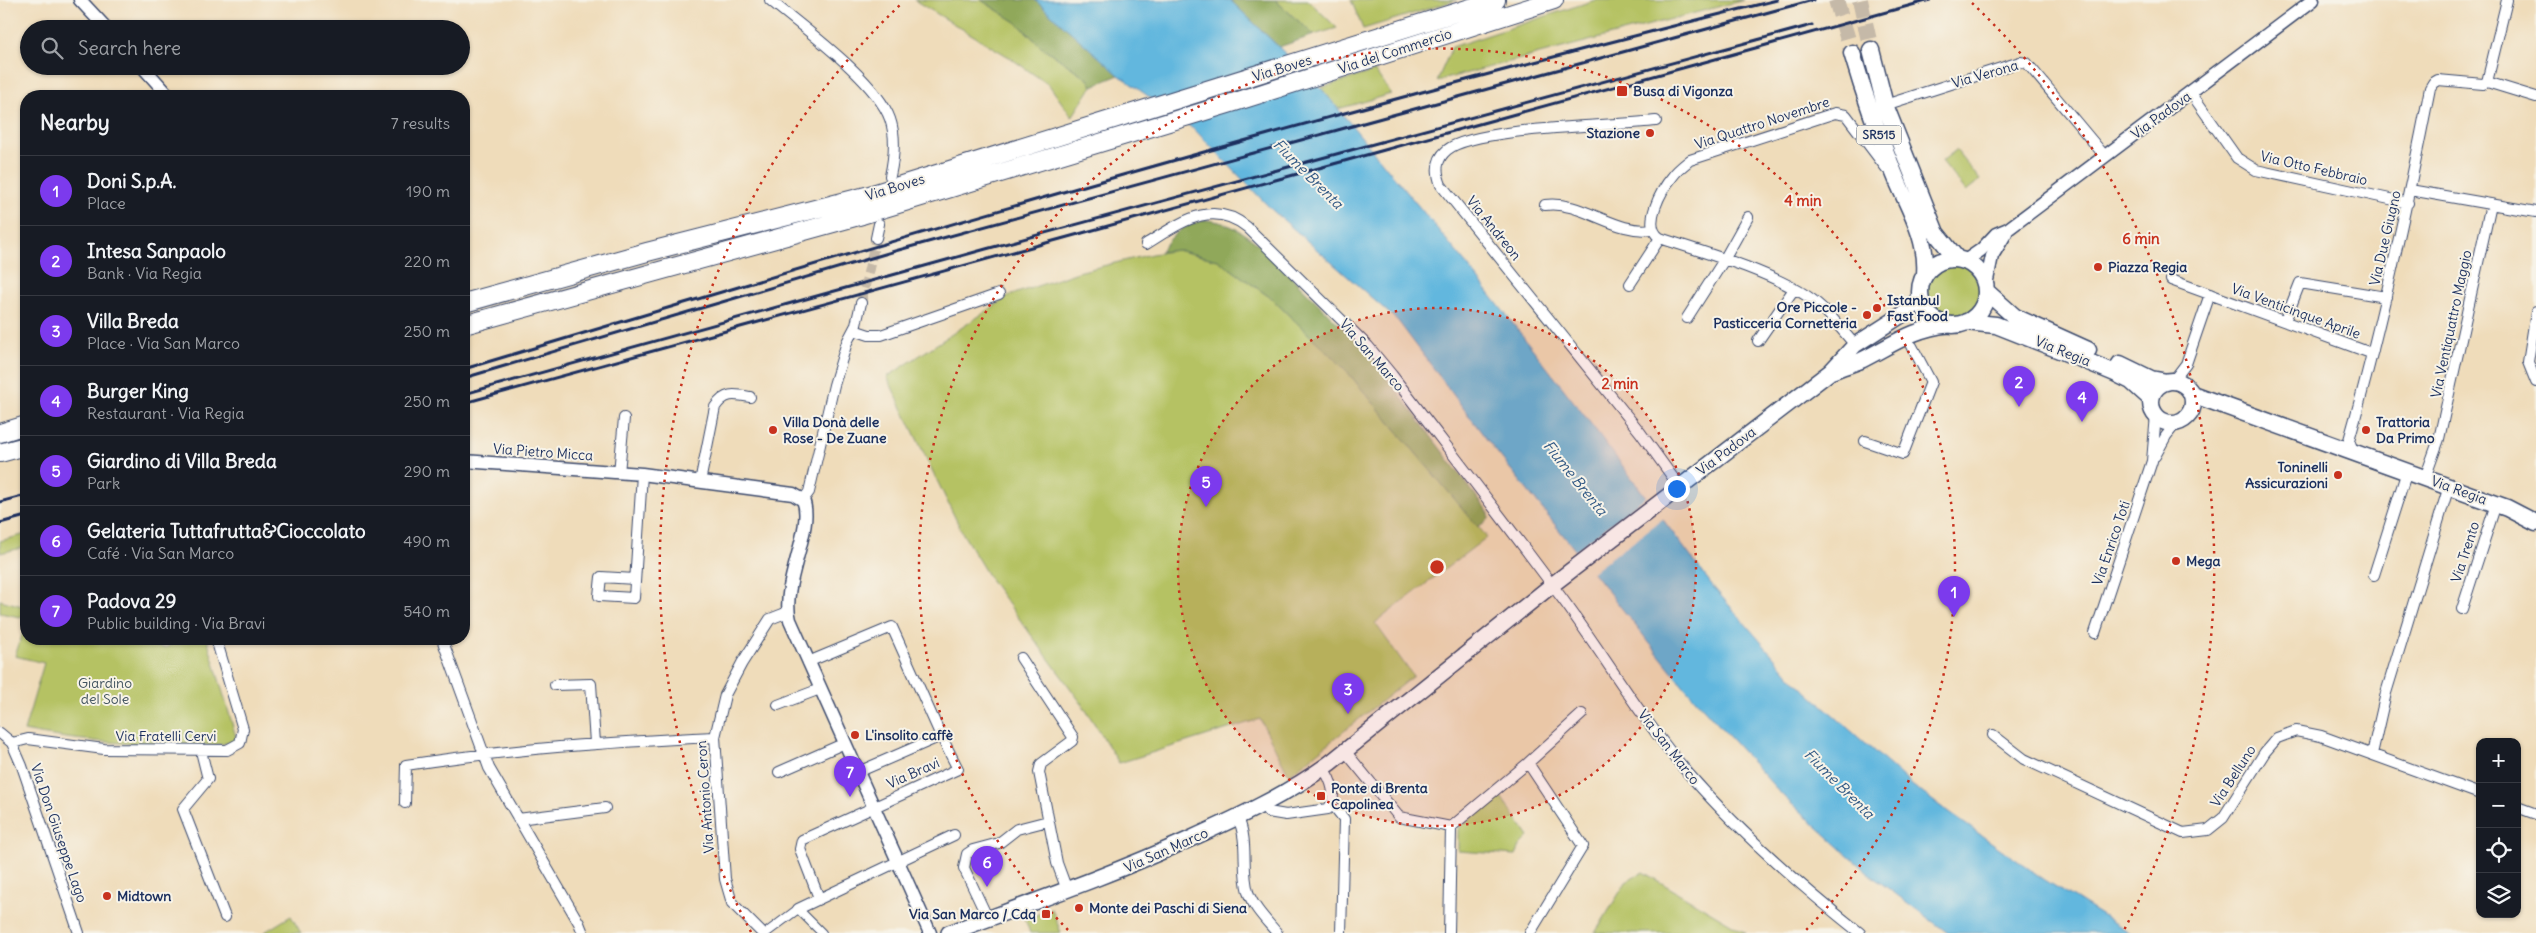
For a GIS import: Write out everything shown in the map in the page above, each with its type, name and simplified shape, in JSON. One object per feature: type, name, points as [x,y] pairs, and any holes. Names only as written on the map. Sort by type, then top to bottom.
[{"type":"highway","name":"Via del Commercio","points":[[1322,55],[1496,0]]},
{"type":"highway","name":"Via del Commercio","points":[[1235,102],[1554,0]]},
{"type":"highway","name":"Via Boves","points":[[470,301],[647,252],[866,196],[1322,55]]},
{"type":"highway","name":"Via Boves","points":[[470,323],[862,215],[1235,102]]},
{"type":"highway","points":[[0,433],[20,427]]},
{"type":"highway","points":[[0,453],[20,448]]},
{"type":"main road","name":"SR515","points":[[1871,50],[1885,105],[1936,233],[1961,260]]},
{"type":"main road","name":"SR515","points":[[1852,53],[1868,105],[1894,173],[1920,232],[1926,262],[1924,274]]},
{"type":"main road","name":"Via Padova","points":[[1924,274],[1939,262],[1961,260]]},
{"type":"main road","points":[[1961,260],[1978,270],[1986,288]]},
{"type":"main road","points":[[1924,274],[1920,285],[1920,297],[1930,315],[1948,325]]},
{"type":"main road","name":"Via Padova","points":[[1830,372],[1861,360],[1910,333],[1929,326],[1966,322],[1980,312],[1986,288]]},
{"type":"main road","name":"Via Regia","points":[[1986,288],[2015,317],[2151,379],[2170,381]]},
{"type":"main road","name":"Via Padova","points":[[1552,585],[1674,487],[1830,372],[1855,345],[1908,311],[1920,297]]},
{"type":"main road","name":"Via Regia","points":[[1966,322],[1996,325],[2088,362],[2131,381],[2151,399]]},
{"type":"main road","points":[[2170,381],[2184,385],[2192,394],[2193,406],[2182,420],[2165,422],[2156,415],[2151,399],[2156,388],[2170,381]]},
{"type":"main road","name":"Via Regia","points":[[2192,394],[2448,486],[2512,510],[2536,523]]},
{"type":"main road","name":"Via Regia","points":[[2182,420],[2201,412],[2227,408]]},
{"type":"main road","name":"Via Regia","points":[[2512,510],[2536,515]]},
{"type":"main road","name":"Via San Marco","points":[[949,933],[1125,868],[1264,805],[1323,768],[1552,585]]},
{"type":"street","points":[[80,0],[99,20]]},
{"type":"street","points":[[770,0],[842,60],[885,108],[890,119],[893,138],[890,176]]},
{"type":"street","name":"Via Padova","points":[[1961,260],[1981,250],[1996,234],[2008,229],[2313,0]]},
{"type":"street","points":[[2487,82],[2507,0]]},
{"type":"street","name":"Via Verona","points":[[1885,105],[2020,62],[2027,63],[2104,156]]},
{"type":"street","points":[[150,75],[164,90]]},
{"type":"street","name":"Via Due Giugno","points":[[2353,451],[2349,440],[2386,298],[2433,83],[2438,80],[2483,84],[2487,82],[2536,97]]},
{"type":"street","name":"Via Otto Febbraio","points":[[2191,93],[2237,158],[2246,165],[2256,170],[2408,203]]},
{"type":"street","name":"Via Quattro Novembre","points":[[1652,229],[1652,221],[1664,188],[1674,174],[1690,160],[1835,113],[1846,115],[1884,166],[1894,173]]},
{"type":"street","name":"Via Andreon","points":[[1656,121],[1573,127],[1473,139],[1446,151],[1439,161],[1437,175],[1441,185],[1634,425],[1674,487]]},
{"type":"street","points":[[2410,190],[2536,212]]},
{"type":"street","name":"Via Ventiquattro Maggio","points":[[2425,478],[2441,431],[2491,204]]},
{"type":"street","points":[[1545,205],[1562,206],[1628,228],[1652,229],[1660,238],[1724,260],[1794,289],[1822,308],[1855,345]]},
{"type":"street","name":"Via San Marco","points":[[1146,244],[1185,221],[1214,213],[1231,216],[1247,227],[1368,346],[1552,585],[1654,730],[1687,772],[1734,824],[1806,891],[1860,933]]},
{"type":"street","points":[[1687,318],[1724,260],[1748,217]]},
{"type":"street","points":[[876,238],[879,224]]},
{"type":"street","name":"Via Padova","points":[[1986,288],[1992,256],[2008,229]]},
{"type":"street","points":[[1630,284],[1660,238]]},
{"type":"street","name":"Via Venticinque Aprile","points":[[2171,280],[2368,352],[2373,351]]},
{"type":"street","points":[[2285,321],[2300,282],[2386,298]]},
{"type":"street","points":[[1758,341],[1794,289]]},
{"type":"street","points":[[854,330],[869,335],[882,335],[999,294]]},
{"type":"street","name":"Via Venticinque Aprile","points":[[2170,381],[2186,364],[2210,294]]},
{"type":"street","points":[[861,303],[854,330],[843,354],[809,492],[803,500],[807,513],[789,590],[788,612],[808,662],[930,933]]},
{"type":"street","points":[[2536,312],[2528,362],[2536,382]]},
{"type":"street","points":[[1865,440],[1903,454],[1931,382],[1912,346]]},
{"type":"street","points":[[700,482],[715,407],[721,398],[730,394],[750,397]]},
{"type":"street","name":"Via Enrico Toti","points":[[2152,462],[2156,415]]},
{"type":"street","points":[[619,473],[624,418]]},
{"type":"street","name":"Via Enrico Toti","points":[[2095,633],[2152,462],[2166,436],[2182,420]]},
{"type":"street","name":"Via Pietro Micca","points":[[470,461],[642,474],[793,494],[803,500]]},
{"type":"street","points":[[2374,575],[2407,471]]},
{"type":"street","points":[[635,579],[642,474]]},
{"type":"street","points":[[2372,754],[2386,693],[2448,486]]},
{"type":"street","name":"Via Trento","points":[[2462,609],[2496,504]]},
{"type":"street","name":"Via Antonio Ceron","points":[[764,933],[732,903],[725,879],[715,737],[725,695],[742,663],[770,619],[788,612]]},
{"type":"street","points":[[808,662],[892,627],[941,736],[858,772]]},
{"type":"street","name":"Via Fratelli Cervi","points":[[12,743],[28,739],[104,749],[228,750],[240,743],[243,729],[218,645]]},
{"type":"street","points":[[444,645],[482,753],[583,933]]},
{"type":"street","points":[[1024,658],[1073,737],[1072,741],[1041,764],[1040,768],[1057,864],[1067,890]]},
{"type":"street","points":[[555,685],[590,684],[595,743]]},
{"type":"street","points":[[778,705],[820,689]]},
{"type":"street","points":[[1449,933],[1451,827],[1528,763],[1582,714]]},
{"type":"street","name":"Via Belluno","points":[[1993,735],[2024,759],[2183,833],[2208,830],[2216,825],[2270,745],[2286,733],[2307,732],[2476,793]]},
{"type":"street","points":[[0,733],[12,743]]},
{"type":"street","name":"Via Bravi","points":[[818,898],[800,844],[807,837],[958,769],[941,736]]},
{"type":"street","points":[[405,803],[406,765],[482,753],[595,743],[715,737]]},
{"type":"street","points":[[779,772],[845,742]]},
{"type":"street","name":"Via Don Giuseppe Lago","points":[[12,743],[22,766],[80,933]]},
{"type":"street","points":[[201,751],[208,779],[183,809],[225,917]]},
{"type":"street","points":[[1345,751],[1399,817],[1451,827]]},
{"type":"street","points":[[1528,763],[1583,846],[1530,933]]},
{"type":"street","points":[[1323,768],[1330,778],[1332,804],[1338,809],[1344,819],[1342,933]]},
{"type":"street","points":[[1264,805],[1268,812],[1286,815],[1321,811],[1332,804]]},
{"type":"street","points":[[518,819],[605,808]]},
{"type":"street","points":[[2521,808],[2536,814]]},
{"type":"street","points":[[1238,818],[1244,840],[1248,891],[1253,903],[1277,933]]},
{"type":"street","points":[[988,918],[964,868],[967,854],[973,850],[1000,843],[1017,829],[1048,821]]},
{"type":"street","points":[[764,933],[798,909],[818,898],[954,835]]},
{"type":"street","points":[[798,909],[822,933]]},
{"type":"green space","points":[[914,0],[981,0],[1016,22],[1042,47],[1088,79],[1092,86],[1072,117],[1049,85],[1009,57]]},
{"type":"green space","points":[[981,0],[1035,0],[1119,75],[1092,86],[1088,79],[1042,47],[1016,22]]},
{"type":"green space","points":[[1230,0],[1275,0],[1314,35],[1279,47]]},
{"type":"green space","points":[[1275,0],[1308,0],[1337,28],[1314,35]]},
{"type":"green space","points":[[1351,0],[1457,0],[1363,29]]},
{"type":"green space","points":[[1595,0],[1744,0],[1437,81],[1452,47]]},
{"type":"green space","points":[[1375,71],[1391,94],[1338,109],[1321,88]]},
{"type":"green space","points":[[1956,150],[1980,180],[1966,191],[1942,161]]},
{"type":"green space","points":[[1206,220],[1221,222],[1234,228],[1258,244],[1368,353],[1489,513],[1489,519],[1478,527],[1344,368],[1271,298],[1218,260],[1177,250],[1160,252],[1179,231]]},
{"type":"green space","points":[[1177,250],[1218,260],[1271,298],[1344,368],[1487,537],[1375,623],[1413,676],[1289,775],[1260,719],[1119,763],[1082,704],[990,579],[963,534],[887,377],[1011,295],[1078,272],[1152,254]]},
{"type":"green space","points":[[1949,263],[1959,263],[1969,267],[1977,275],[1981,290],[1977,305],[1969,313],[1959,317],[1949,317],[1939,313],[1931,305],[1927,295],[1927,285],[1931,275],[1939,267]]},
{"type":"green space","points":[[20,536],[20,548],[0,553],[0,541]]},
{"type":"green space","points":[[0,600],[20,605],[20,617],[0,613]]},
{"type":"green space","name":"Giardino del Sole","points":[[20,641],[20,645],[150,645],[165,648],[170,645],[209,645],[237,740],[205,746],[135,744],[80,740],[24,731],[44,663],[15,656]]},
{"type":"green space","points":[[1499,794],[1529,837],[1520,846],[1516,855],[1458,851],[1458,829]]},
{"type":"green space","points":[[1643,872],[1746,933],[1595,933],[1626,882]]},
{"type":"green space","points":[[1052,909],[1061,933],[1030,933],[1025,919]]},
{"type":"green space","points":[[291,916],[301,933],[263,933]]},
{"type":"water","name":"Fiume Brenta","points":[[1035,0],[1230,0],[1321,88],[1468,266],[1598,433],[1715,589],[1794,680],[1913,786],[2045,880],[2130,933],[1948,933],[1869,874],[1784,797],[1687,690],[1488,441],[1398,321],[1271,209],[1196,131],[1119,75]]},
{"type":"pier","points":[[1647,496],[1664,518],[1591,573],[1574,552]]},
{"type":"tunnel","points":[[1836,0],[1852,53]]},
{"type":"tunnel","points":[[1860,0],[1871,50]]},
{"type":"tunnel","points":[[861,303],[876,238]]},
{"type":"railway","points":[[470,367],[1118,176],[1447,85],[1777,0]]},
{"type":"railway","points":[[470,376],[895,251],[1813,0]]},
{"type":"railway","points":[[470,401],[1930,0]]},
{"type":"railway","points":[[470,392],[986,249],[1812,25]]},
{"type":"railway","points":[[0,502],[20,497]]},
{"type":"railway","points":[[0,523],[20,518]]},
{"type":"place","name":"Busa di Vigonza","points":[[1622,91]]},
{"type":"place","name":"Stazione","points":[[1650,133]]},
{"type":"place","name":"Piazza Regia","points":[[2098,267]]},
{"type":"place","name":"Istanbul Fast Food","points":[[1877,308]]},
{"type":"place","name":"Ore Piccole - Pasticceria Cornetteria","points":[[1867,315]]},
{"type":"place","name":"Intesa Sanpaolo","points":[[2019,407]]},
{"type":"place","name":"Burger King","points":[[2082,422]]},
{"type":"place","name":"Villa Donà delle Rose - De Zuane","points":[[773,430]]},
{"type":"place","name":"Trattoria Da Primo","points":[[2366,430]]},
{"type":"place","name":"Toninelli Assicurazioni","points":[[2338,475]]},
{"type":"place","name":"Giardino di Villa Breda","points":[[1206,507]]},
{"type":"place","name":"Mega","points":[[2176,561]]},
{"type":"place","name":"Doni S.p.A.","points":[[1954,617]]},
{"type":"place","name":"Villa Breda","points":[[1348,714]]},
{"type":"place","name":"L'insolito caffè","points":[[855,735]]},
{"type":"place","name":"Ponte di Brenta Capolinea","points":[[1321,796]]},
{"type":"place","name":"Padova 29","points":[[850,797]]},
{"type":"place","name":"Gelateria Tuttafrutta&Cioccolato","points":[[987,887]]},
{"type":"place","name":"Midtown","points":[[107,896]]},
{"type":"place","name":"Monte dei Paschi di Siena","points":[[1079,908]]},
{"type":"place","name":"Via San Marco / Cdq","points":[[1046,914]]}]
